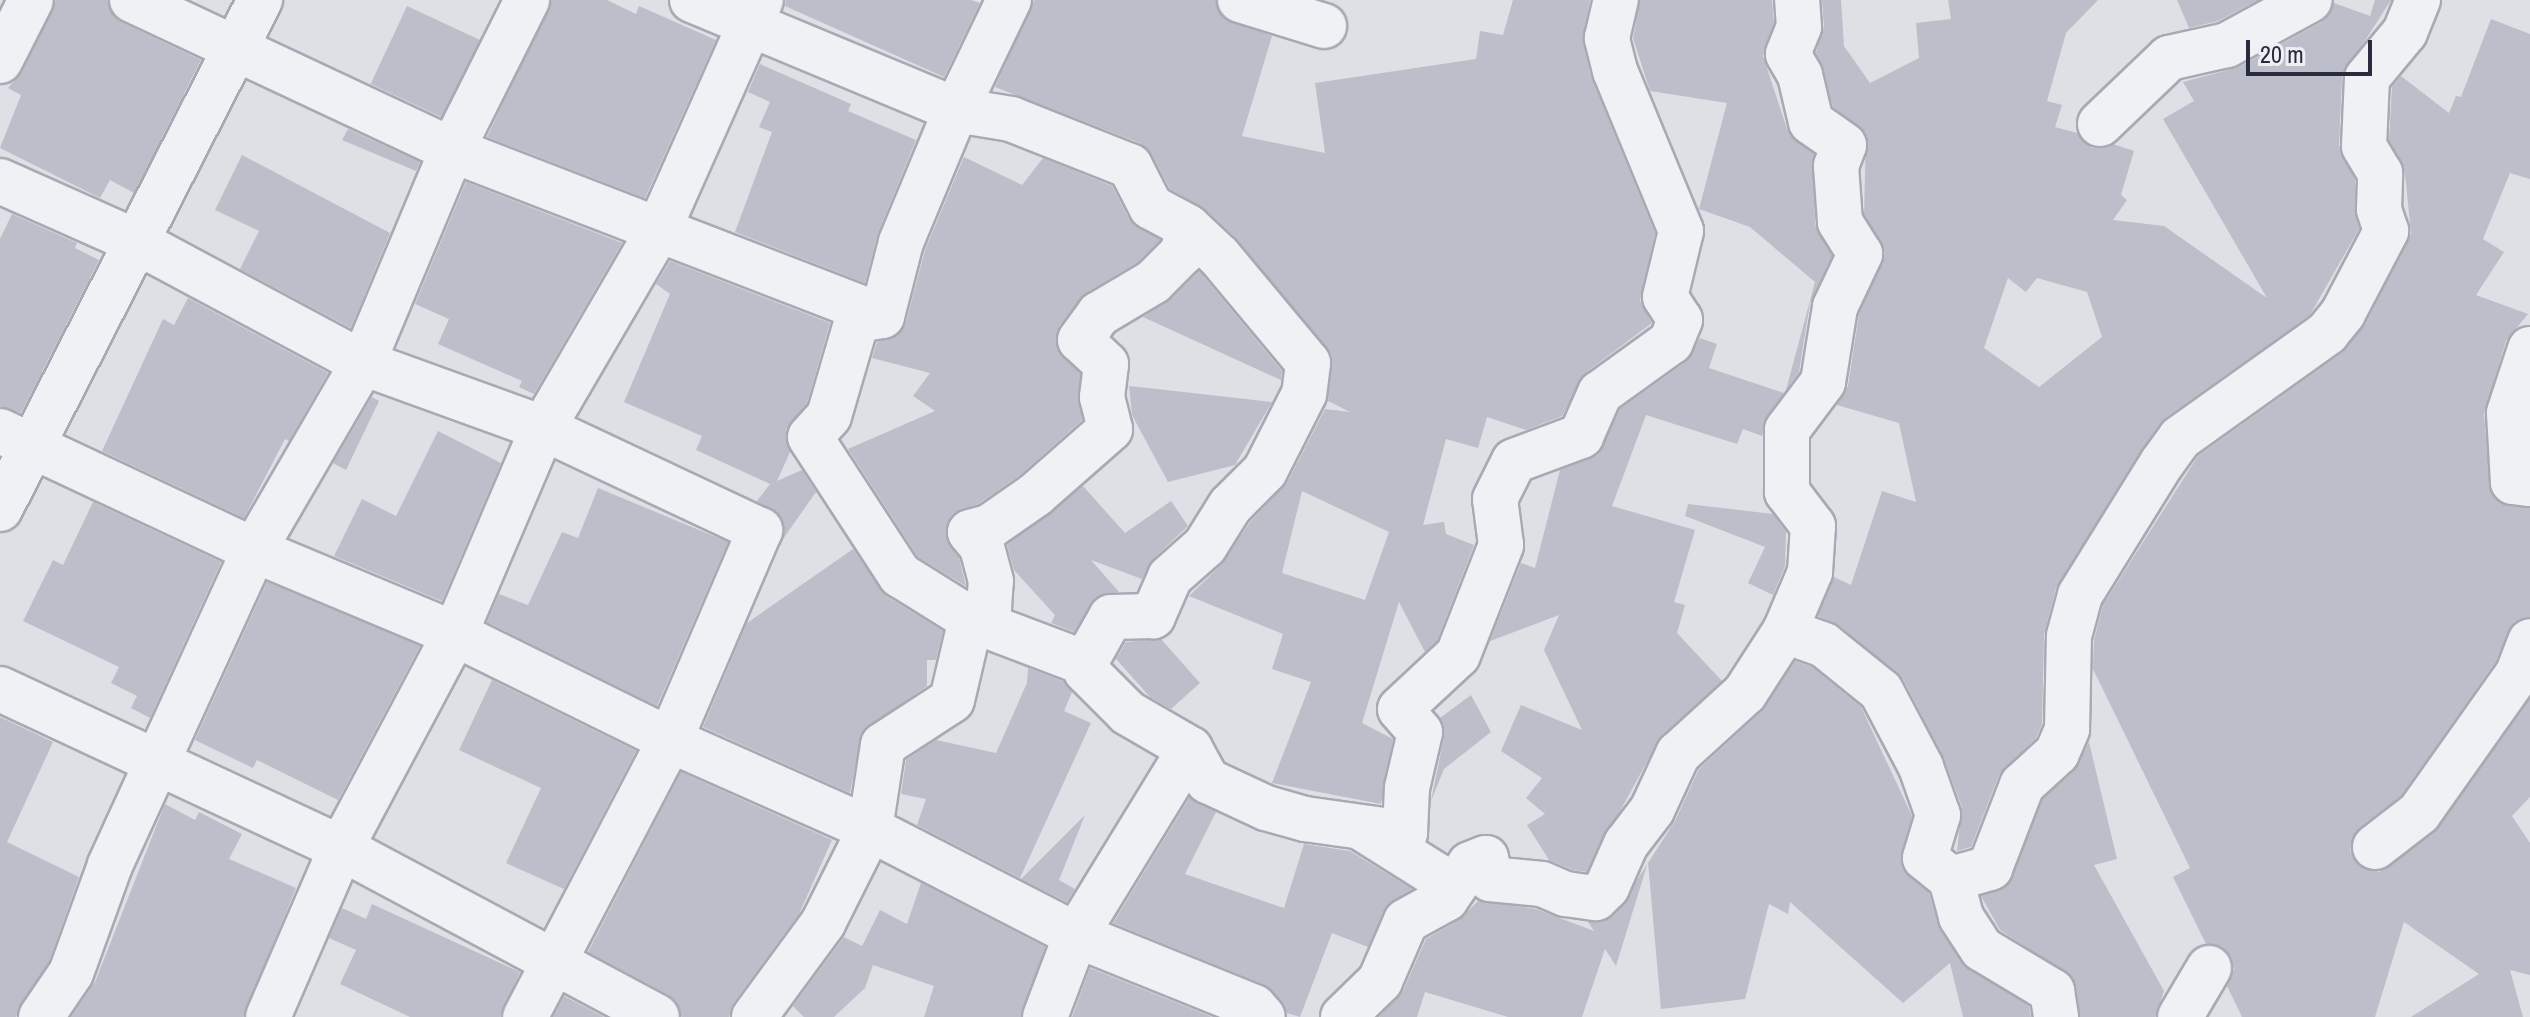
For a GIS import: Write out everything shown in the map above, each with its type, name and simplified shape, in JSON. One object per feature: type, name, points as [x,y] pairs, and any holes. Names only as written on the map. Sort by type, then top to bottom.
[{"type":"street","points":[[0,61],[31,0]]},
{"type":"street","points":[[132,0],[452,150],[882,316]]},
{"type":"street","points":[[0,509],[15,439],[139,243],[260,0]]},
{"type":"street","points":[[41,1017],[71,973],[110,865],[160,765],[254,550],[363,363],[452,150],[527,0]]},
{"type":"street","points":[[692,0],[755,13],[956,110],[1011,119],[1130,166],[1151,207],[1188,227],[1308,363],[1304,394],[1265,471],[1230,506],[1205,546],[1170,577],[1153,616],[1111,617],[1085,663],[1086,671],[1128,713],[1190,749],[1208,781],[1266,808],[1405,833],[1407,788],[1420,732],[1400,709],[1458,655],[1501,545],[1495,499],[1514,461],[1581,436],[1600,393],[1671,342],[1680,320],[1665,297],[1681,231],[1615,71],[1607,38],[1616,0]]},
{"type":"street","points":[[882,316],[901,242],[956,110],[1009,0]]},
{"type":"street","points":[[1240,0],[1324,26]]},
{"type":"street","points":[[1343,1017],[1380,981],[1406,921],[1446,899],[1452,885],[1470,864],[1486,858],[1490,879],[1542,884],[1566,894],[1596,898],[1607,887],[1626,844],[1652,810],[1678,754],[1745,693],[1785,631],[1810,572],[1813,526],[1787,492],[1787,430],[1823,382],[1835,307],[1860,254],[1840,222],[1836,166],[1844,145],[1811,122],[1800,75],[1788,54],[1799,27],[1797,0]]},
{"type":"street","points":[[2100,124],[2169,58],[2227,45],[2310,0]]},
{"type":"street","points":[[1951,879],[1990,868],[2022,785],[2057,753],[2067,729],[2069,636],[2080,595],[2162,463],[2180,438],[2327,333],[2343,313],[2386,231],[2379,209],[2380,173],[2364,146],[2367,78],[2405,32],[2418,0]]},
{"type":"street","points":[[268,1017],[341,848],[455,634],[543,428],[658,231],[755,13]]},
{"type":"street","points":[[0,181],[139,243],[363,363],[543,428],[760,530],[670,740],[525,1017]]},
{"type":"street","points":[[754,1017],[823,923],[870,829],[883,745],[952,700],[974,621],[972,615],[989,607],[991,581],[982,547],[970,532],[989,527],[1035,495],[1110,429],[1102,397],[1106,364],[1080,340],[1099,314],[1153,282],[1183,252],[1188,227]]},
{"type":"street","points":[[882,316],[857,320],[829,416],[810,437],[900,575],[974,621],[1085,663]]},
{"type":"street","points":[[2530,349],[2509,413],[2513,482],[2530,484]]},
{"type":"street","points":[[15,439],[254,550],[455,634],[670,740],[870,829],[1076,935],[1177,971],[1254,1007],[1263,1017]]},
{"type":"street","points":[[1785,631],[1824,645],[1881,691],[1921,767],[1938,815],[1925,858],[1951,879],[1961,917],[1982,949],[2052,991],[2056,1017]]},
{"type":"street","points":[[2375,847],[2419,813],[2518,673],[2530,641]]},
{"type":"street","points":[[0,689],[341,848],[657,1017]]},
{"type":"street","points":[[1045,1017],[1076,935],[1190,749]]},
{"type":"street","points":[[1361,827],[1452,885]]},
{"type":"street","points":[[2180,1017],[2209,968]]},
{"type":"building","points":[[56,0],[107,0],[121,22],[201,60],[134,193],[110,180],[100,198],[0,148],[21,95],[8,88],[22,72]]},
{"type":"building","points":[[552,0],[607,0],[636,14],[639,6],[716,40],[645,198],[487,137]]},
{"type":"building","points":[[786,0],[971,0],[980,3],[944,77],[785,6]]},
{"type":"building","points":[[1034,0],[1216,0],[1222,17],[1272,36],[1242,136],[1325,153],[1315,83],[1476,59],[1480,31],[1503,35],[1513,0],[1590,0],[1583,43],[1591,77],[1655,233],[1640,301],[1652,323],[1585,373],[1562,416],[1526,430],[1487,417],[1478,448],[1446,439],[1423,525],[1444,522],[1446,534],[1474,545],[1437,641],[1425,652],[1399,602],[1362,723],[1393,739],[1381,804],[1272,783],[1311,682],[1272,669],[1283,634],[1189,596],[1222,564],[1250,522],[1287,483],[1325,409],[1350,412],[1328,401],[1332,355],[1236,238],[1204,208],[1170,189],[1152,155],[1140,143],[995,87]],"holes":[[[1302,491],[1389,532],[1365,600],[1282,573]]]},
{"type":"building","points":[[1640,0],[1772,0],[1774,23],[1763,56],[1787,129],[1814,154],[1815,224],[1832,256],[1810,303],[1799,372],[1786,390],[1815,282],[1750,227],[1699,209],[1727,103],[1650,91],[1633,38]]},
{"type":"building","points":[[1822,0],[1841,0],[1844,46],[1870,83],[1919,58],[1916,23],[1951,19],[1948,0],[2098,0],[2066,33],[2047,101],[2062,105],[2055,127],[2077,133],[2092,148],[2113,144],[2134,151],[2121,195],[2127,200],[2113,220],[2164,226],[2267,298],[2163,119],[2194,101],[2183,82],[2239,67],[2322,22],[2334,3],[2370,16],[2375,0],[2391,0],[2342,77],[2339,145],[2355,180],[2359,229],[2310,315],[2165,418],[2141,450],[2056,588],[2044,635],[2042,724],[2036,738],[1999,775],[1971,847],[1957,851],[1962,807],[1943,756],[1903,679],[1840,626],[1818,616],[1834,577],[1851,585],[1882,491],[1916,502],[1899,423],[1837,405],[1848,386],[1859,314],[1885,253],[1864,214],[1866,133],[1833,107],[1816,52],[1824,26]],"holes":[[[2008,278],[2026,292],[2037,278],[2087,292],[2102,337],[2039,387],[1984,348]]]},
{"type":"building","points":[[2177,0],[2258,0],[2218,21],[2189,28]]},
{"type":"building","points":[[407,6],[480,40],[443,118],[371,84]]},
{"type":"building","points":[[2491,19],[2530,34],[2530,179],[2510,173],[2483,239],[2504,252],[2476,295],[2528,314],[2506,341],[2484,414],[2491,494],[2500,503],[2530,508],[2530,617],[2514,622],[2496,661],[2401,796],[2359,828],[2350,850],[2356,863],[2379,872],[2434,833],[2530,699],[2530,797],[2512,816],[2530,843],[2530,975],[2510,970],[2523,1017],[2411,1017],[2479,974],[2404,922],[2375,1017],[2242,1017],[2227,986],[2234,969],[2231,956],[2221,946],[2206,944],[2173,877],[2190,868],[2093,669],[2094,640],[2103,605],[2198,456],[2342,353],[2365,325],[2411,234],[2405,173],[2389,140],[2392,87],[2401,76],[2449,113],[2456,96],[2461,97]]},
{"type":"building","points":[[760,64],[851,104],[848,111],[916,140],[878,233],[865,283],[735,232],[772,132],[759,127],[770,102],[748,92]]},
{"type":"building","points":[[348,129],[420,162],[416,171],[342,140]]},
{"type":"building","points":[[242,155],[390,233],[351,328],[240,269],[259,231],[215,210]]},
{"type":"building","points":[[964,157],[1022,185],[1043,158],[1112,186],[1129,219],[1160,240],[1138,262],[1086,293],[1059,326],[1057,349],[1080,374],[1082,420],[1020,475],[978,504],[953,513],[947,523],[946,537],[959,558],[966,586],[918,557],[848,449],[935,411],[913,396],[930,373],[872,358],[877,342],[897,336],[905,326],[925,250]]},
{"type":"building","points":[[466,182],[622,243],[534,394],[519,387],[522,381],[438,344],[449,319],[415,304]]},
{"type":"building","points":[[12,214],[77,243],[75,248],[99,260],[21,413],[0,406],[0,239]]},
{"type":"building","points":[[670,261],[830,323],[807,403],[786,429],[790,452],[777,481],[802,470],[816,492],[783,539],[781,516],[757,501],[770,484],[696,450],[702,436],[624,402],[670,294],[656,284]]},
{"type":"building","points":[[1199,271],[1282,371],[1281,380],[1143,317],[1170,300]]},
{"type":"building","points":[[188,298],[328,373],[289,441],[285,439],[244,518],[102,451],[163,319],[174,325]]},
{"type":"building","points":[[1700,338],[1717,344],[1709,368],[1784,393],[1767,416],[1762,436],[1743,429],[1737,444],[1646,415],[1612,506],[1695,530],[1674,602],[1685,605],[1677,633],[1722,681],[1661,736],[1587,872],[1573,870],[1549,860],[1527,825],[1545,814],[1526,798],[1542,778],[1501,751],[1521,705],[1582,730],[1544,650],[1559,615],[1490,641],[1521,563],[1535,568],[1560,470],[1598,455],[1620,409],[1686,362]]},
{"type":"building","points":[[1129,386],[1272,402],[1235,465],[1168,482],[1132,415]]},
{"type":"building","points":[[372,397],[379,401],[346,470],[333,463]]},
{"type":"building","points":[[438,431],[501,463],[442,601],[334,556],[362,499],[396,516]]},
{"type":"building","points":[[1083,486],[1125,533],[1171,501],[1188,526],[1153,559],[1142,579],[1091,560],[1119,592],[1098,596],[1074,632],[1051,623],[1055,615],[1014,570],[1007,545]]},
{"type":"building","points":[[598,488],[728,542],[657,706],[487,622],[499,594],[528,605],[562,532],[578,538]]},
{"type":"building","points":[[93,502],[221,562],[150,718],[131,708],[137,696],[111,683],[119,667],[23,621],[53,560],[63,565]]},
{"type":"building","points":[[1688,504],[1773,514],[1786,532],[1785,566],[1773,595],[1748,583],[1765,547],[1685,516]]},
{"type":"building","points":[[853,549],[886,596],[943,631],[936,660],[927,660],[927,686],[862,732],[850,793],[703,727],[747,623]]},
{"type":"building","points":[[267,582],[420,646],[338,800],[257,760],[253,768],[195,740]]},
{"type":"building","points":[[1161,639],[1200,683],[1171,709],[1150,697],[1116,659],[1126,642]]},
{"type":"building","points":[[1795,661],[1812,667],[1861,707],[1912,816],[1902,866],[1929,893],[1940,930],[1962,963],[2029,1006],[2031,1017],[1963,1017],[1950,963],[1903,1003],[1790,902],[1788,914],[1769,904],[1745,999],[1661,1009],[1648,863],[1675,821],[1699,769],[1762,711]]},
{"type":"building","points":[[1028,668],[1065,682],[1072,692],[1064,711],[1091,723],[1020,878],[917,825],[926,799],[901,794],[906,760],[936,740],[996,753],[1027,683]]},
{"type":"building","points":[[492,680],[636,751],[564,889],[506,863],[541,788],[459,750]]},
{"type":"building","points":[[1471,695],[1491,732],[1444,769],[1431,801],[1444,737],[1440,718]]},
{"type":"building","points":[[0,717],[53,742],[7,842],[79,877],[49,962],[16,1017],[0,1017]]},
{"type":"building","points":[[2089,742],[2117,859],[2094,865],[2164,991],[2155,1017],[2080,1017],[2072,977],[2000,930],[1981,896],[2007,886],[2043,799],[2074,771]]},
{"type":"building","points":[[681,772],[832,840],[799,914],[734,1002],[729,1017],[682,1017],[669,995],[588,952]]},
{"type":"building","points":[[1190,797],[1216,812],[1185,874],[1284,908],[1304,844],[1350,851],[1412,889],[1384,910],[1368,947],[1332,933],[1300,1017],[1287,1013],[1263,984],[1113,923]]},
{"type":"building","points":[[165,804],[195,820],[199,812],[242,834],[229,859],[296,888],[243,1017],[71,1017],[95,982]]},
{"type":"building","points":[[1085,815],[1059,880],[1075,889],[1067,902],[1021,879]]},
{"type":"building","points":[[1647,864],[1616,966],[1605,949],[1582,1017],[1508,1017],[1425,992],[1417,1017],[1379,1017],[1403,991],[1426,939],[1459,920],[1479,900],[1536,909],[1594,931],[1588,922],[1614,916]]},
{"type":"building","points":[[921,883],[1045,947],[1021,1017],[924,1017],[934,986],[873,965],[865,988],[834,1017],[804,1017],[793,1006],[844,937],[862,946],[880,910],[907,924]]},
{"type":"building","points":[[372,904],[520,972],[500,1017],[410,1017],[340,984],[356,950],[329,938],[342,908],[366,919]]},
{"type":"building","points":[[1090,968],[1212,1017],[1072,1017]]},
{"type":"building","points":[[564,996],[604,1017],[553,1017]]}]
